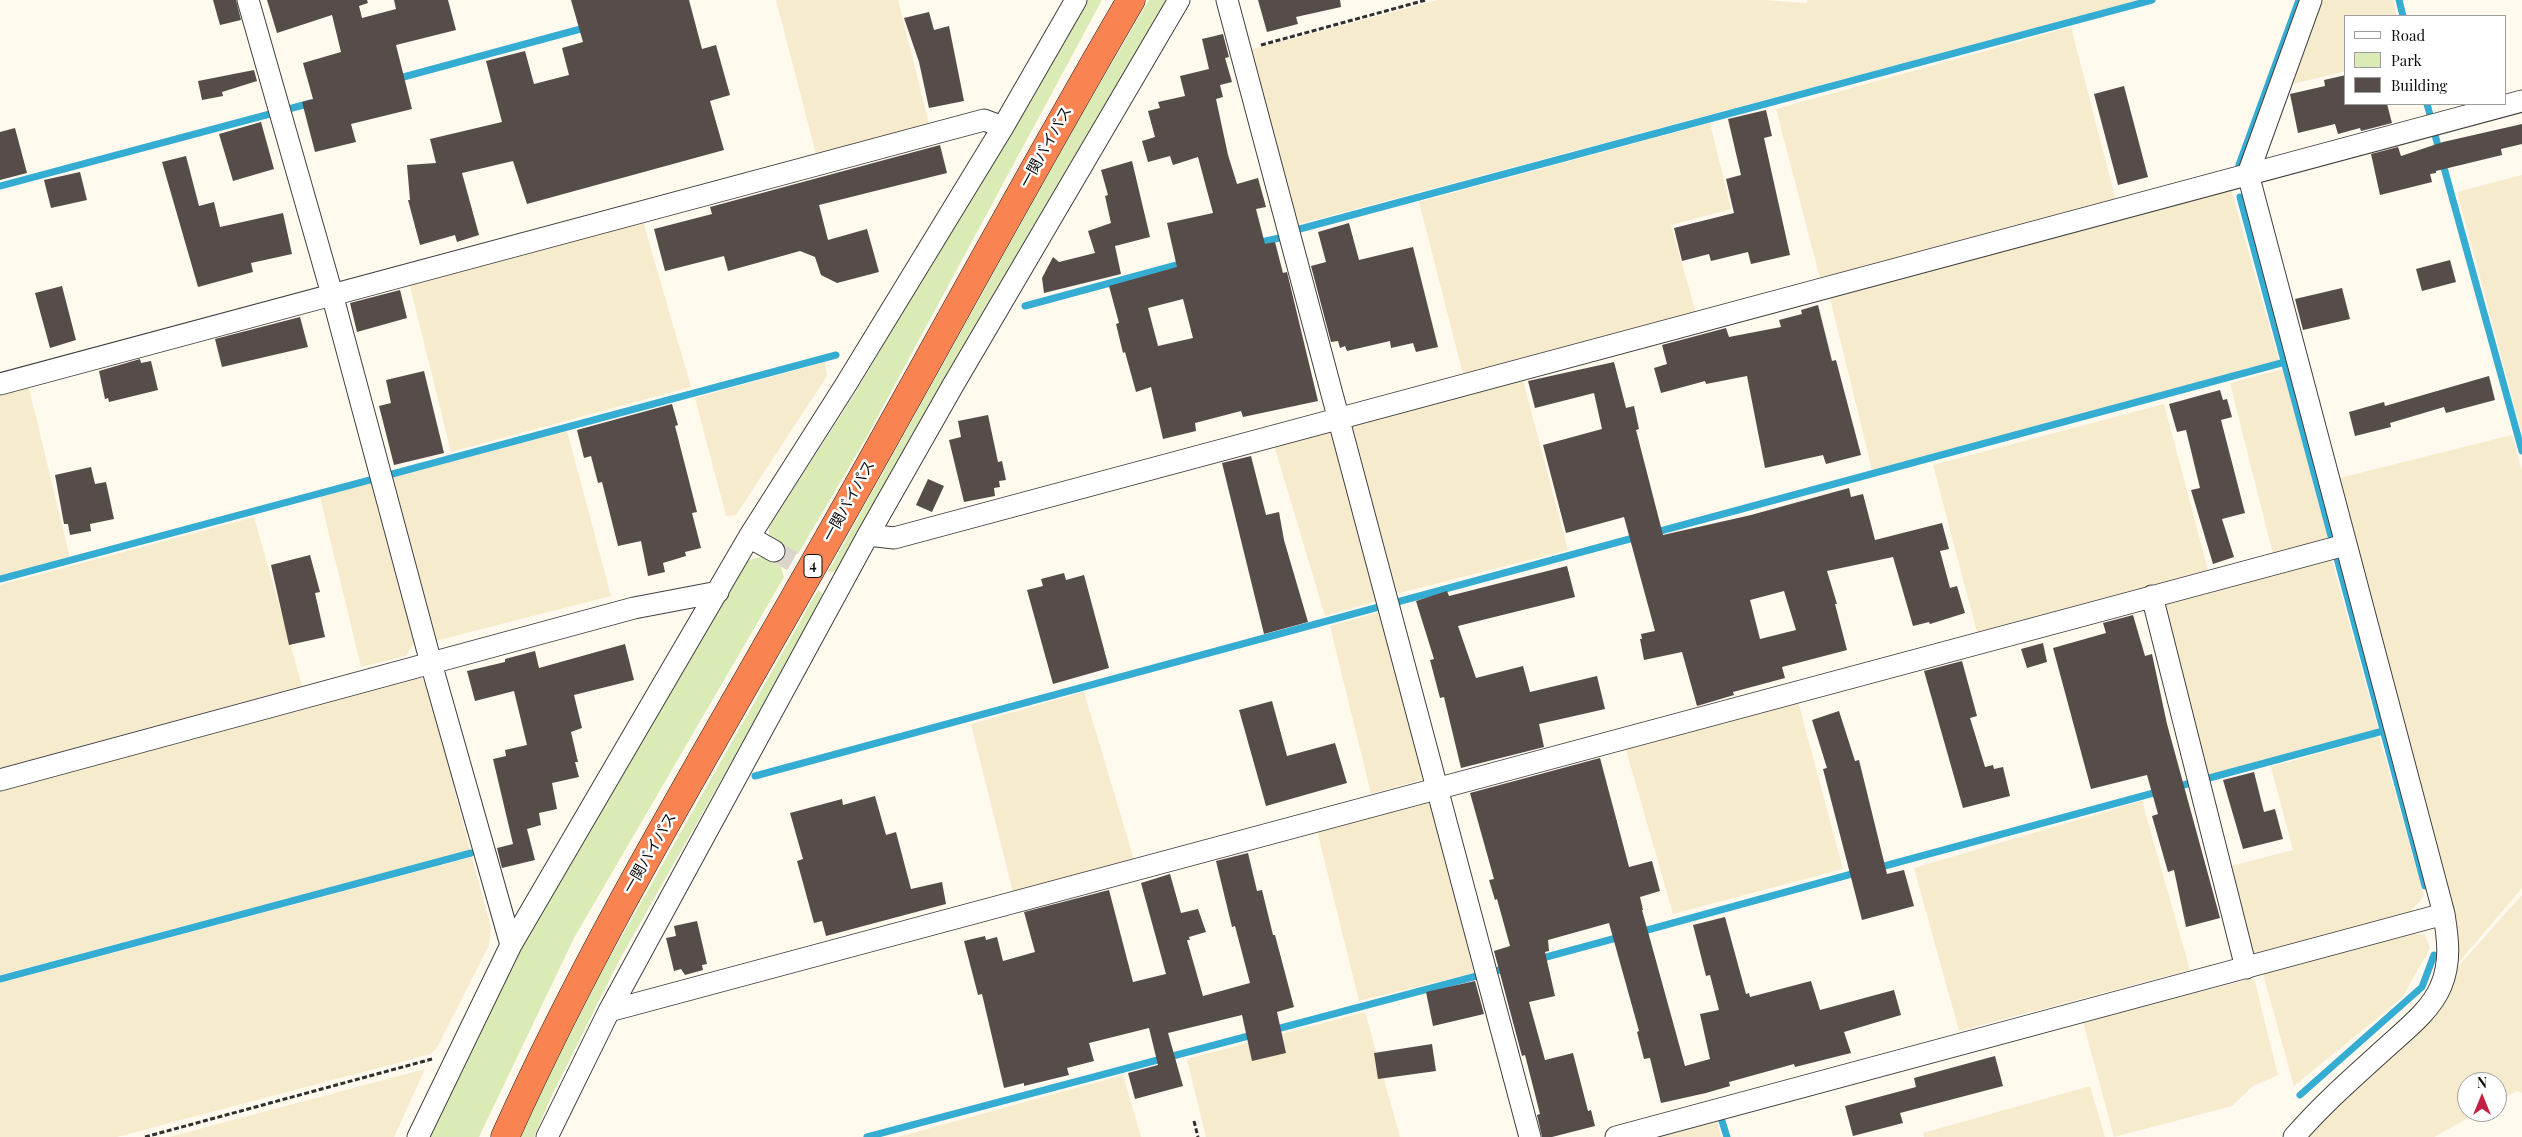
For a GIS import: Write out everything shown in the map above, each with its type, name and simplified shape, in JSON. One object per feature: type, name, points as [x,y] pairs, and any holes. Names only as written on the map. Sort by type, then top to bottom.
[{"type":"highway","points":[[1061,119],[1117,0]]},
{"type":"highway","name":"一関バイパス","points":[[504,1137],[588,963],[818,556],[1061,119],[1131,0]]},
{"type":"street","points":[[248,0],[332,294],[431,663],[511,945]]},
{"type":"street","points":[[418,1137],[511,945],[749,537],[845,386],[1003,127],[1076,0]]},
{"type":"street","points":[[552,1133],[610,1011],[730,786],[834,584],[868,534],[957,378],[1179,0]]},
{"type":"street","points":[[1227,0],[1530,1137]]},
{"type":"street","points":[[2294,1137],[2320,1107],[2419,1017],[2440,988],[2446,969],[2449,948],[2444,914],[2248,174],[2312,0]]},
{"type":"street","points":[[2507,104],[2522,100]]},
{"type":"street","points":[[868,534],[894,538],[2503,105]]},
{"type":"street","points":[[0,384],[984,120],[1003,127]]},
{"type":"street","points":[[749,537],[774,551]]},
{"type":"street","points":[[610,1011],[1437,787],[2345,545]]},
{"type":"street","points":[[0,780],[634,608],[718,592]]},
{"type":"street","points":[[2152,596],[2246,968]]},
{"type":"street","points":[[1616,1137],[2444,914]]},
{"type":"path","points":[[1241,51],[1426,0]]},
{"type":"path","points":[[145,1137],[436,1058],[455,1060]]},
{"type":"path","points":[[1194,1121],[1198,1137]]},
{"type":"shaded area","points":[[776,0],[898,0],[929,124],[816,154]]},
{"type":"shaded area","points":[[1438,0],[1763,0],[1806,3],[1808,0],[2140,0],[1292,226],[1246,51]]},
{"type":"shaded area","points":[[2323,0],[2393,0],[2397,15],[2344,15],[2344,71],[2293,84]]},
{"type":"shaded area","points":[[2071,27],[2116,201],[1820,278],[1776,109]]},
{"type":"shaded area","points":[[1710,123],[1731,209],[1671,225],[1696,313],[1463,374],[1419,202]]},
{"type":"shaded area","points":[[2522,175],[2522,434],[2457,192]]},
{"type":"shaded area","points":[[2231,189],[2279,361],[1872,470],[1830,298]]},
{"type":"shaded area","points":[[642,218],[691,387],[451,452],[409,282]]},
{"type":"shaded area","points":[[825,362],[827,376],[736,515],[726,516],[695,398]]},
{"type":"shaded area","points":[[2283,369],[2328,539],[2273,554],[2230,383]]},
{"type":"shaded area","points":[[1522,377],[1568,550],[1392,595],[1346,423]]},
{"type":"shaded area","points":[[28,384],[70,558],[0,576],[0,391]]},
{"type":"shaded area","points":[[2164,404],[2208,570],[1977,632],[1933,465]]},
{"type":"shaded area","points":[[1330,427],[1377,601],[1325,616],[1274,445]]},
{"type":"shaded area","points":[[567,431],[611,596],[435,641],[392,477]]},
{"type":"shaded area","points":[[2512,435],[2522,471],[2522,888],[2459,962],[2339,478]]},
{"type":"shaded area","points":[[371,483],[414,643],[406,656],[361,667],[320,497]]},
{"type":"shaded area","points":[[254,517],[302,686],[0,768],[0,585]]},
{"type":"shaded area","points":[[2331,557],[2378,729],[2205,776],[2160,600]]},
{"type":"shaded area","points":[[1380,612],[1424,779],[1371,794],[1330,626]]},
{"type":"shaded area","points":[[411,673],[427,682],[470,850],[0,975],[0,784]]},
{"type":"shaded area","points":[[1084,692],[1134,860],[1013,892],[971,724]]},
{"type":"shaded area","points":[[1797,698],[1843,869],[1673,914],[1625,746]]},
{"type":"shaded area","points":[[2379,736],[2424,896],[2409,914],[2253,956],[2227,867],[2293,850],[2271,767]]},
{"type":"shaded area","points":[[1429,799],[1474,973],[1359,1001],[1317,830]]},
{"type":"shaded area","points":[[2142,801],[2190,970],[1959,1031],[1914,868]]},
{"type":"shaded area","points":[[472,857],[491,928],[489,945],[438,1046],[431,1054],[117,1137],[0,1137],[0,983]]},
{"type":"shaded area","points":[[2522,895],[2522,1093],[2517,1091],[2507,1096],[2507,1072],[2457,1072],[2457,1122],[2461,1122],[2434,1137],[2306,1137]]},
{"type":"shaded area","points":[[2410,933],[2425,935],[2430,948],[2402,998],[2294,1086],[2263,974]]},
{"type":"shaded area","points":[[2254,978],[2278,1075],[2253,1086],[2232,1106],[2114,1137],[2083,1022]]},
{"type":"shaded area","points":[[1365,1012],[1400,1137],[1206,1137],[1187,1059]]},
{"type":"shaded area","points":[[425,1069],[394,1137],[169,1137]]},
{"type":"shaded area","points":[[1123,1075],[1141,1137],[898,1137]]},
{"type":"shaded area","points":[[2090,1086],[2105,1137],[1924,1137],[1923,1133]]},
{"type":"shaded area","points":[[1717,1122],[1721,1137],[1660,1137]]},
{"type":"green space","points":[[1087,0],[1102,0],[865,440],[798,554],[769,536],[769,527],[854,395]]},
{"type":"green space","points":[[1149,0],[1167,0],[947,375],[839,571],[828,572],[1074,128]]},
{"type":"green space","points":[[761,557],[781,567],[784,577],[574,938],[479,1137],[430,1137],[508,968],[748,560]]},
{"type":"green space","points":[[818,590],[822,593],[823,600],[621,957],[553,1093],[534,1137],[521,1137],[546,1082],[605,966]]},
{"type":"building","points":[[213,0],[236,0],[241,20],[220,25]]},
{"type":"building","points":[[267,0],[367,0],[368,3],[359,6],[362,18],[396,9],[394,0],[448,0],[456,30],[396,45],[412,109],[351,124],[356,142],[315,152],[302,102],[313,99],[303,63],[341,52],[332,15],[277,33]]},
{"type":"building","points":[[571,0],[689,0],[702,49],[716,45],[730,95],[710,101],[724,150],[527,204],[513,161],[462,173],[479,235],[457,242],[455,235],[420,245],[408,200],[410,200],[407,165],[436,163],[430,139],[502,122],[486,61],[525,51],[534,84],[569,75],[562,48],[583,42]]},
{"type":"building","points":[[1258,0],[1340,0],[1341,7],[1296,17],[1298,24],[1267,32]]},
{"type":"building","points":[[929,12],[934,30],[949,26],[964,101],[929,108],[919,62],[904,18]]},
{"type":"building","points":[[1223,34],[1229,57],[1225,58],[1232,82],[1220,85],[1223,97],[1216,99],[1228,155],[1237,184],[1258,178],[1266,207],[1256,209],[1265,244],[1275,242],[1283,273],[1287,272],[1318,401],[1243,417],[1241,411],[1195,423],[1196,431],[1163,439],[1151,387],[1136,392],[1125,352],[1123,353],[1116,324],[1119,323],[1109,286],[1177,267],[1167,223],[1213,213],[1198,157],[1173,165],[1170,156],[1148,162],[1142,141],[1155,137],[1148,111],[1160,108],[1158,102],[1185,96],[1180,76],[1209,69],[1202,39]],"holes":[[[1183,299],[1193,338],[1158,346],[1148,308]]]},
{"type":"building","points":[[254,70],[257,81],[222,92],[223,96],[202,100],[198,81]]},
{"type":"building","points":[[2344,75],[2344,105],[2387,105],[2392,123],[2361,131],[2360,128],[2338,134],[2335,124],[2298,133],[2290,94],[2325,86],[2324,80]]},
{"type":"building","points":[[2124,86],[2148,177],[2118,185],[2094,94]]},
{"type":"building","points":[[1766,110],[1772,136],[1764,138],[1790,255],[1751,264],[1748,252],[1711,261],[1709,254],[1682,261],[1674,228],[1734,213],[1726,179],[1741,175],[1728,119]]},
{"type":"building","points":[[261,122],[274,169],[233,181],[219,134]]},
{"type":"building","points":[[2522,124],[2522,144],[2501,149],[2502,155],[2436,171],[2436,173],[2430,174],[2432,182],[2380,195],[2371,154],[2398,147],[2401,156],[2443,142]]},
{"type":"building","points":[[15,128],[27,173],[0,180],[0,132]]},
{"type":"building","points":[[940,145],[947,173],[819,205],[828,240],[867,229],[879,272],[837,283],[821,275],[815,257],[800,251],[728,271],[724,256],[665,271],[654,229],[712,214],[710,207]]},
{"type":"building","points":[[186,156],[199,206],[214,202],[220,227],[283,213],[292,254],[251,263],[253,272],[198,287],[162,162]]},
{"type":"building","points":[[1132,161],[1150,237],[1115,246],[1121,274],[1044,293],[1042,278],[1053,257],[1059,262],[1095,253],[1088,231],[1111,223],[1105,196],[1108,195],[1101,170]]},
{"type":"building","points":[[80,172],[87,200],[51,208],[44,180]]},
{"type":"building","points":[[1349,223],[1359,260],[1413,247],[1438,347],[1416,352],[1413,343],[1391,348],[1390,341],[1347,351],[1345,346],[1340,348],[1338,341],[1331,342],[1311,266],[1326,262],[1318,232]]},
{"type":"building","points":[[2450,260],[2456,282],[2422,291],[2416,269]]},
{"type":"building","points":[[62,286],[76,340],[50,348],[35,293]]},
{"type":"building","points":[[2342,288],[2350,319],[2303,330],[2295,299]]},
{"type":"building","points":[[400,290],[407,318],[357,332],[350,303]]},
{"type":"building","points":[[1818,305],[1832,361],[1836,360],[1861,455],[1826,464],[1823,455],[1765,468],[1747,376],[1706,384],[1705,381],[1661,393],[1654,368],[1667,364],[1662,345],[1726,328],[1729,337],[1781,327],[1779,320],[1802,314],[1801,310]]},
{"type":"building","points":[[300,317],[308,347],[222,367],[215,339]]},
{"type":"building","points":[[140,359],[141,363],[151,361],[158,390],[109,402],[108,398],[105,399],[99,371]]},
{"type":"building","points":[[1614,362],[1626,408],[1634,406],[1639,429],[1636,430],[1663,535],[1751,515],[1849,488],[1851,497],[1863,494],[1875,540],[1942,523],[1949,549],[1940,551],[1950,588],[1957,586],[1965,613],[1930,624],[1929,622],[1913,626],[1893,557],[1827,571],[1837,604],[1835,604],[1847,650],[1782,667],[1785,678],[1733,692],[1734,695],[1697,706],[1682,652],[1644,660],[1640,639],[1642,639],[1641,634],[1655,631],[1624,517],[1566,533],[1543,445],[1602,429],[1594,393],[1535,408],[1528,381]],"holes":[[[1784,591],[1796,630],[1760,639],[1750,600]]]},
{"type":"building","points":[[424,371],[444,453],[394,465],[379,406],[391,403],[386,380]]},
{"type":"building","points":[[2489,376],[2495,400],[2446,413],[2444,407],[2390,423],[2391,427],[2355,436],[2349,412],[2384,402],[2385,406]]},
{"type":"building","points":[[2220,390],[2223,400],[2227,399],[2232,417],[2221,420],[2245,513],[2222,519],[2234,557],[2213,564],[2191,490],[2200,488],[2186,430],[2177,432],[2169,404]]},
{"type":"building","points":[[672,404],[678,425],[675,426],[697,512],[692,513],[701,548],[685,552],[686,556],[663,563],[665,572],[648,576],[641,541],[618,546],[602,482],[598,483],[591,456],[584,458],[577,430]]},
{"type":"building","points":[[988,415],[998,462],[1002,461],[1006,480],[999,481],[1000,487],[994,488],[995,496],[964,502],[949,440],[961,437],[958,421]]},
{"type":"building","points":[[1251,456],[1266,515],[1279,512],[1284,540],[1308,622],[1264,634],[1222,463]]},
{"type":"building","points":[[91,467],[95,484],[106,482],[114,519],[90,524],[91,531],[70,535],[68,524],[64,524],[55,475]]},
{"type":"building","points":[[928,479],[944,486],[932,512],[916,505]]},
{"type":"building","points":[[310,555],[320,592],[315,593],[325,637],[289,645],[271,565]]},
{"type":"building","points":[[1567,566],[1575,597],[1458,626],[1476,678],[1523,666],[1530,692],[1597,676],[1605,709],[1539,724],[1544,747],[1461,768],[1444,697],[1440,698],[1430,660],[1434,659],[1416,601],[1447,591],[1449,596]]},
{"type":"building","points":[[1064,573],[1066,580],[1084,575],[1109,668],[1053,684],[1027,590],[1043,586],[1041,579]]},
{"type":"building","points":[[2133,615],[2145,656],[2152,654],[2167,724],[2220,918],[2186,927],[2174,870],[2168,872],[2152,816],[2158,814],[2147,775],[2091,789],[2053,648],[2106,633],[2103,623]]},
{"type":"building","points":[[2043,643],[2047,662],[2027,668],[2021,649]]},
{"type":"building","points":[[625,644],[634,680],[574,695],[582,728],[571,732],[578,762],[575,762],[579,777],[552,783],[557,809],[539,813],[541,825],[527,829],[535,860],[502,868],[497,848],[513,844],[493,759],[506,756],[505,750],[527,745],[514,691],[475,701],[467,671],[505,662],[505,659],[535,651],[539,668]]},
{"type":"building","points":[[1962,661],[1977,716],[1970,718],[1985,767],[1993,765],[1994,769],[2003,767],[2010,796],[1963,808],[1924,671]]},
{"type":"building","points":[[1272,701],[1287,756],[1335,743],[1347,783],[1266,806],[1239,710]]},
{"type":"building","points":[[1839,711],[1855,761],[1859,760],[1887,874],[1904,870],[1914,906],[1862,920],[1823,769],[1827,768],[1812,720]]},
{"type":"building","points":[[1600,758],[1629,867],[1652,861],[1660,891],[1640,897],[1642,910],[1685,1066],[1710,1059],[1700,1014],[1719,1010],[1710,975],[1706,976],[1693,925],[1725,917],[1746,994],[1749,993],[1750,997],[1811,981],[1820,1010],[1894,990],[1901,1015],[1844,1032],[1851,1053],[1795,1067],[1794,1064],[1729,1082],[1730,1086],[1661,1103],[1650,1058],[1644,1059],[1637,1032],[1639,1031],[1609,923],[1548,940],[1549,951],[1545,952],[1555,996],[1529,1002],[1545,1060],[1573,1053],[1588,1111],[1591,1110],[1595,1126],[1552,1137],[1542,1137],[1537,1115],[1540,1114],[1525,1055],[1522,1056],[1494,951],[1510,946],[1497,899],[1495,900],[1489,880],[1494,879],[1470,793]]},
{"type":"building","points":[[2254,772],[2264,812],[2275,809],[2283,839],[2243,849],[2223,780]]},
{"type":"building","points":[[875,796],[886,835],[896,832],[911,889],[942,882],[946,904],[826,936],[822,921],[814,923],[797,861],[803,859],[790,813],[842,799],[843,805]]},
{"type":"building","points":[[1248,853],[1257,891],[1262,890],[1294,1007],[1277,1012],[1286,1053],[1252,1061],[1242,1015],[1168,1033],[1183,1086],[1135,1099],[1128,1073],[1158,1065],[1149,1028],[1089,1043],[1094,1061],[1067,1068],[1069,1075],[1024,1086],[1024,1083],[1004,1088],[982,994],[978,995],[964,941],[985,936],[986,940],[997,937],[1003,961],[1035,952],[1024,912],[1109,890],[1133,982],[1166,974],[1141,883],[1170,874],[1181,913],[1198,909],[1206,932],[1189,937],[1190,940],[1187,940],[1203,996],[1250,983],[1235,926],[1232,927],[1216,861]]},
{"type":"building","points":[[697,921],[707,964],[702,965],[703,970],[685,975],[681,969],[674,971],[666,938],[676,936],[674,926]]},
{"type":"building","points":[[1475,981],[1484,1014],[1433,1026],[1426,992]]},
{"type":"building","points":[[1432,1044],[1436,1071],[1378,1079],[1374,1053]]},
{"type":"building","points":[[1995,1056],[2003,1086],[1900,1113],[1903,1123],[1853,1136],[1845,1106],[1916,1087],[1914,1078]]},
{"type":"waterway","points":[[1257,243],[1279,238],[1296,230],[2152,0]]},
{"type":"waterway","points":[[2239,165],[2299,0]]},
{"type":"waterway","points":[[2399,0],[2403,15]]},
{"type":"waterway","points":[[396,79],[588,27]]},
{"type":"waterway","points":[[0,186],[311,103]]},
{"type":"waterway","points":[[2427,105],[2430,115]]},
{"type":"waterway","points":[[2435,135],[2522,451]]},
{"type":"waterway","points":[[2240,197],[2425,886]]},
{"type":"waterway","points":[[1025,306],[1184,263]]},
{"type":"waterway","points":[[0,579],[836,355]]},
{"type":"waterway","points":[[1653,533],[2285,362]]},
{"type":"waterway","points":[[755,776],[1637,537]]},
{"type":"waterway","points":[[2176,787],[2383,731]]},
{"type":"waterway","points":[[1877,868],[2161,791]]},
{"type":"waterway","points":[[0,979],[471,853]]},
{"type":"waterway","points":[[1640,932],[1859,872]]},
{"type":"waterway","points":[[1539,959],[1620,937]]},
{"type":"waterway","points":[[2300,1095],[2422,987],[2434,955]]},
{"type":"waterway","points":[[1273,1030],[1507,968]]},
{"type":"waterway","points":[[867,1137],[1256,1034]]},
{"type":"waterway","points":[[1722,1121],[1727,1137]]},
{"type":"tunnel","points":[[774,551],[827,580]]}]
